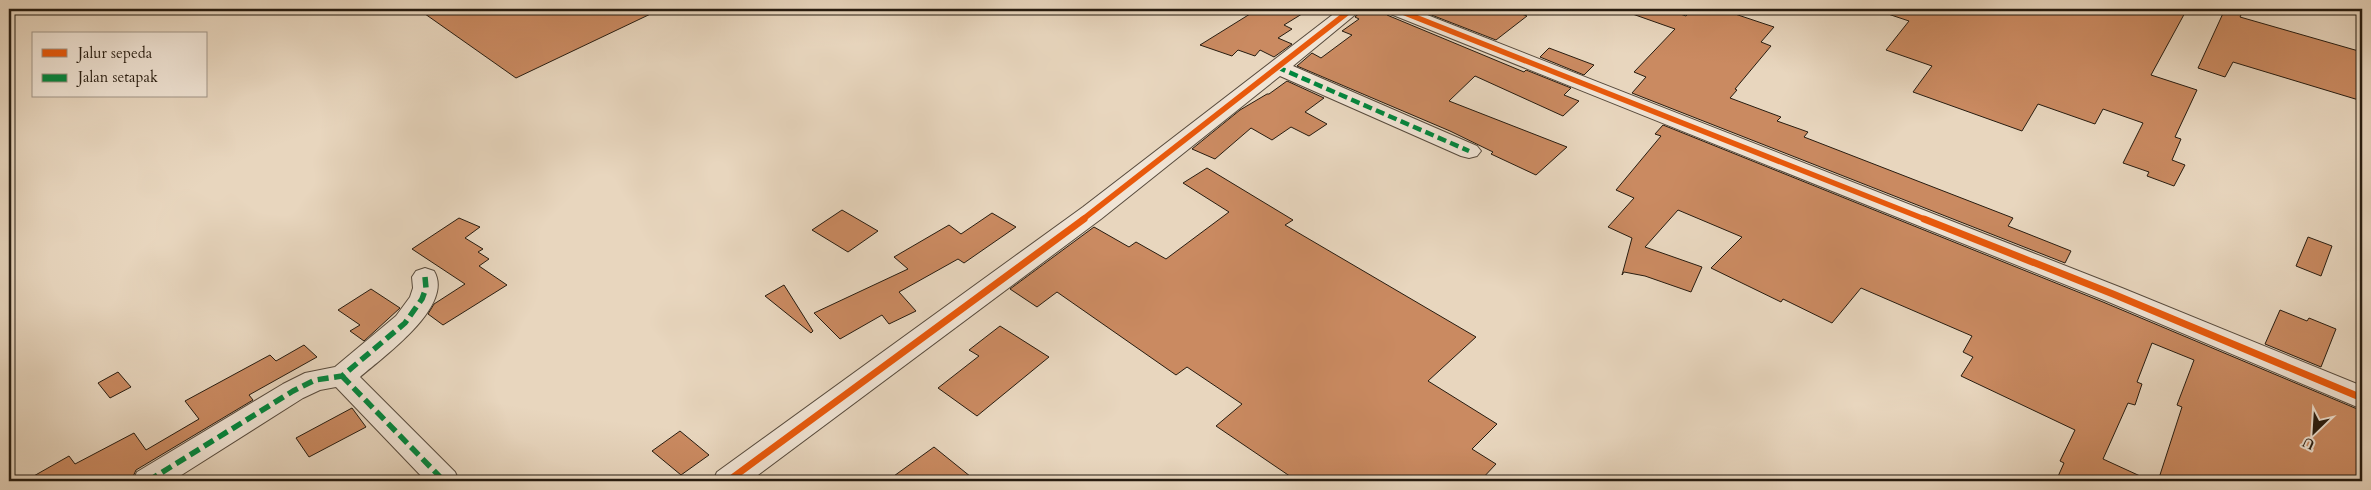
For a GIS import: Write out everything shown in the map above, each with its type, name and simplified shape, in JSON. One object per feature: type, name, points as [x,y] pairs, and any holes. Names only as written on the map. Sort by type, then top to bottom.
[{"type":"street","points":[[728,481],[1092,212],[1352,9]]},
{"type":"street","points":[[1395,9],[2113,294],[2362,398]]},
{"type":"street","points":[[1277,67],[1469,152]]},
{"type":"street","points":[[148,481],[293,391],[315,380],[342,376],[392,335],[416,310],[426,288],[425,277]]},
{"type":"street","points":[[342,376],[444,481]]},
{"type":"building","points":[[418,9],[661,9],[516,78]]},
{"type":"building","points":[[1258,9],[1310,9],[1284,25],[1292,29],[1278,38],[1292,44],[1274,57],[1260,50],[1255,56],[1238,50],[1232,56],[1200,45]]},
{"type":"building","points":[[1364,9],[1383,9],[1387,15],[1524,72],[1526,70],[1571,88],[1564,95],[1579,101],[1563,116],[1475,76],[1449,101],[1567,147],[1536,175],[1491,154],[1493,152],[1450,131],[1297,66],[1312,53],[1321,58],[1352,35],[1342,31],[1359,19],[1355,17]]},
{"type":"building","points":[[1416,9],[1508,9],[1527,16],[1496,40]]},
{"type":"building","points":[[1625,9],[1666,9],[1686,16],[1693,9],[1720,9],[1774,27],[1761,42],[1771,46],[1735,89],[1737,90],[1730,98],[1781,117],[1777,121],[1808,132],[1804,137],[2013,218],[2008,226],[2071,251],[2065,263],[1632,93],[1646,77],[1634,72],[1675,29],[1624,11]]},
{"type":"building","points":[[1882,9],[2187,9],[2151,75],[2197,90],[2175,137],[2181,139],[2172,160],[2185,165],[2174,186],[2147,176],[2149,172],[2123,163],[2143,123],[2103,109],[2095,124],[2038,104],[2022,131],[1913,92],[1932,66],[1886,50],[1909,21],[1882,12]]},
{"type":"building","points":[[2225,9],[2244,9],[2240,17],[2362,52],[2362,101],[2233,62],[2225,77],[2198,68]]},
{"type":"building","points":[[1549,48],[1594,65],[1584,75],[1540,57]]},
{"type":"building","points":[[1287,81],[1324,98],[1305,112],[1327,124],[1309,136],[1291,127],[1272,140],[1251,128],[1215,159],[1192,149],[1240,110],[1269,94]]},
{"type":"building","points":[[1663,125],[2103,302],[2362,411],[2362,471],[2360,481],[2158,481],[2182,407],[2177,405],[2194,360],[2152,343],[2137,382],[2142,384],[2135,405],[2128,403],[2103,459],[2151,481],[2056,481],[2064,463],[2060,461],[2075,430],[1961,376],[1973,357],[1963,352],[1972,336],[1861,288],[1832,323],[1783,299],[1781,302],[1711,268],[1742,237],[1678,210],[1645,247],[1702,267],[1691,292],[1645,276],[1624,272],[1622,275],[1632,238],[1608,227],[1634,198],[1616,190],[1661,136],[1655,134]]},
{"type":"building","points":[[1207,168],[1293,220],[1285,225],[1476,337],[1428,381],[1497,424],[1472,449],[1496,464],[1480,481],[1297,481],[1216,426],[1242,404],[1187,367],[1176,375],[1057,292],[1037,307],[1010,289],[1094,227],[1129,247],[1136,242],[1166,259],[1229,212],[1183,183]]},
{"type":"building","points":[[842,210],[878,231],[848,252],[812,230]]},
{"type":"building","points":[[992,213],[1016,227],[964,263],[958,259],[899,292],[916,311],[889,324],[882,315],[840,339],[814,313],[908,269],[894,257],[949,225],[961,234]]},
{"type":"building","points":[[459,218],[480,227],[465,238],[483,249],[478,252],[489,259],[479,266],[507,285],[443,325],[428,314],[434,304],[465,284],[412,249]]},
{"type":"building","points":[[2308,237],[2332,246],[2321,276],[2296,266]]},
{"type":"building","points":[[784,285],[813,331],[811,333],[765,296]]},
{"type":"building","points":[[371,289],[400,308],[364,341],[350,331],[360,325],[338,310]]},
{"type":"building","points":[[2280,310],[2307,321],[2309,318],[2336,329],[2321,367],[2265,344]]},
{"type":"building","points":[[1000,326],[1049,357],[977,416],[938,388],[979,356],[969,350]]},
{"type":"building","points":[[304,345],[317,357],[249,395],[253,400],[136,470],[131,481],[25,481],[69,456],[75,464],[134,433],[146,450],[199,419],[185,401],[270,355],[276,361]]},
{"type":"building","points":[[118,372],[131,387],[110,398],[98,383]]},
{"type":"building","points":[[352,408],[366,427],[309,457],[296,438]]},
{"type":"building","points":[[680,431],[709,455],[681,475],[652,451]]},
{"type":"building","points":[[934,447],[976,481],[887,481]]},
{"type":"marked path","points":[[1277,67],[1469,151]]},
{"type":"marked path","points":[[148,481],[293,391],[315,380],[342,376],[405,323],[422,299],[426,288],[425,277]]},
{"type":"marked path","points":[[342,376],[444,481]]},
{"type":"cycle path","points":[[728,481],[1092,213],[1352,9]]},
{"type":"cycle path","points":[[1395,9],[2113,294],[2362,398]]}]
